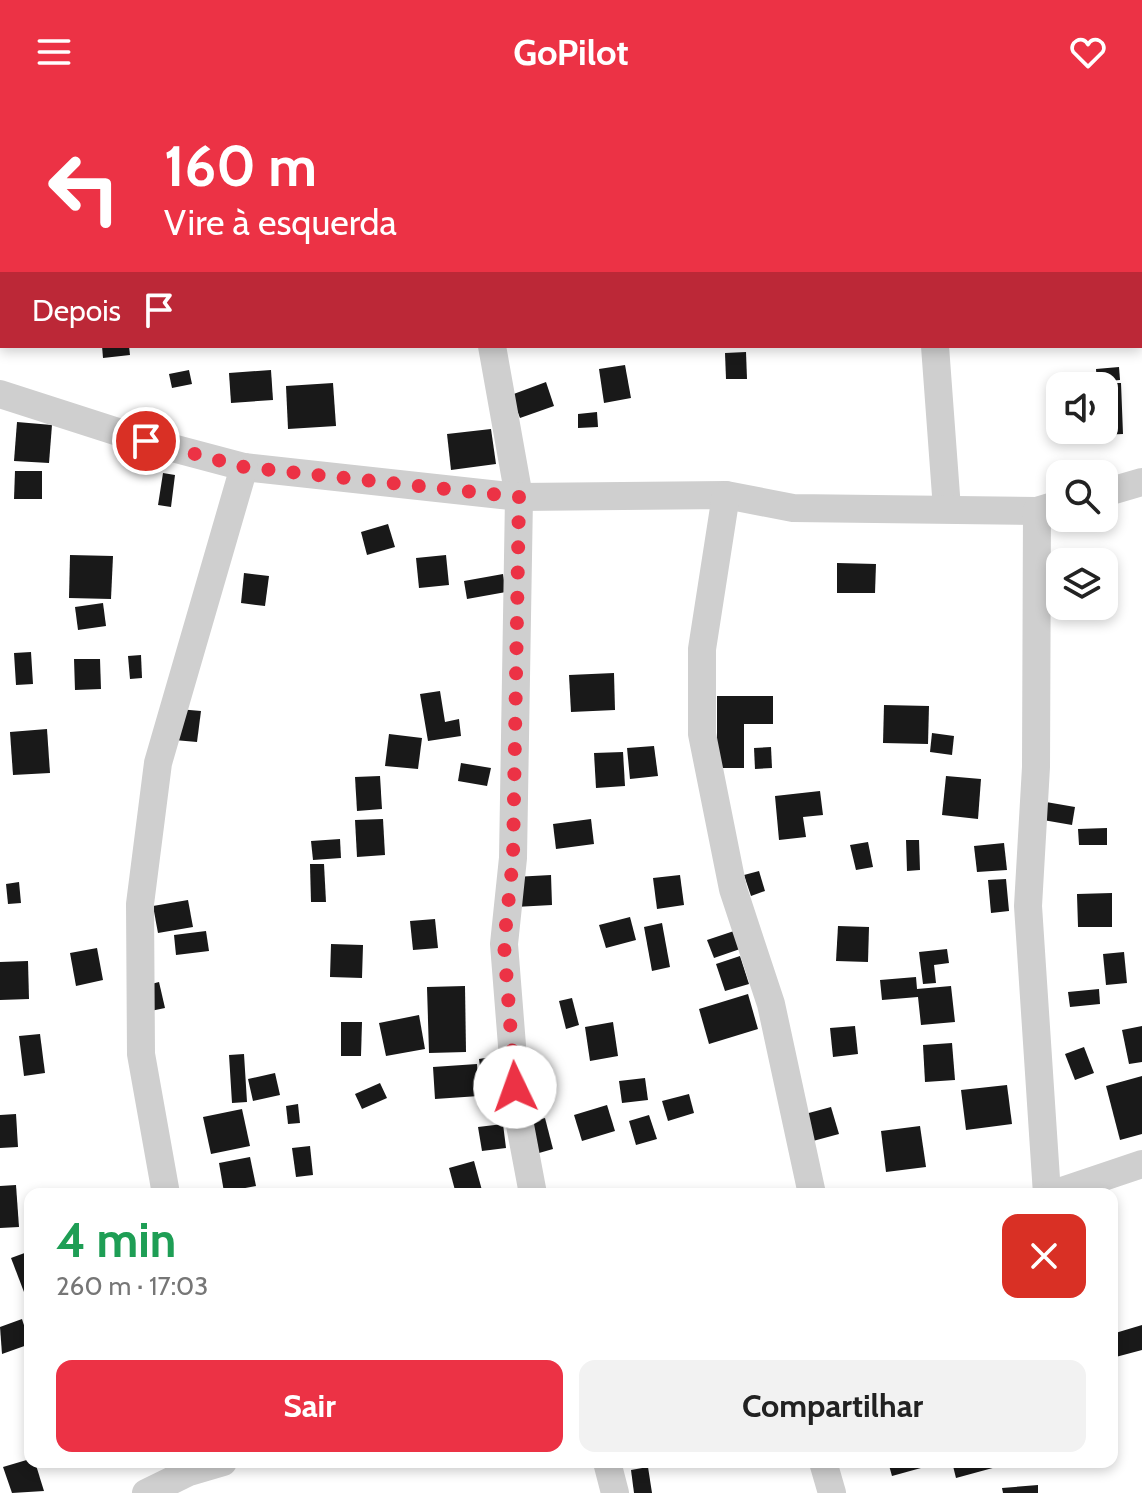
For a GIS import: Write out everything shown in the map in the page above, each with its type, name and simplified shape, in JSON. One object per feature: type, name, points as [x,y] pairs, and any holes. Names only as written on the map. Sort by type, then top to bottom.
[{"type":"street","points":[[492,348],[519,497],[514,828],[504,944],[517,1109],[532,1188]]},
{"type":"street","points":[[935,348],[947,509]]},
{"type":"street","points":[[0,394],[146,441],[244,467],[519,497],[726,495],[793,508],[1046,508]]},
{"type":"street","points":[[165,1188],[141,1054],[140,904],[158,763],[244,467]]},
{"type":"street","points":[[1118,489],[1142,482]]},
{"type":"street","points":[[726,495],[702,649],[702,734],[733,889],[771,1004],[811,1188]]},
{"type":"street","points":[[1047,532],[1028,906],[1050,1188]]},
{"type":"street","points":[[1068,1188],[1142,1164]]},
{"type":"street","points":[[146,1493],[203,1468]]},
{"type":"street","points":[[609,1468],[615,1493]]},
{"type":"street","points":[[825,1468],[832,1493]]},
{"type":"building","points":[[102,348],[129,348],[130,355],[103,358]]},
{"type":"building","points":[[746,352],[747,379],[726,379],[725,353]]},
{"type":"building","points":[[625,365],[631,398],[604,403],[599,369]]},
{"type":"building","points":[[1119,367],[1120,380],[1118,372],[1096,372],[1096,369]]},
{"type":"building","points":[[189,370],[192,384],[172,388],[169,374]]},
{"type":"building","points":[[271,370],[273,400],[231,403],[229,373]]},
{"type":"building","points":[[546,382],[554,406],[520,418],[511,395]]},
{"type":"building","points":[[333,383],[336,426],[288,429],[286,386]]},
{"type":"building","points":[[1118,383],[1121,383],[1123,434],[1118,434]]},
{"type":"building","points":[[597,412],[598,427],[578,428],[578,414]]},
{"type":"building","points":[[17,422],[52,425],[49,463],[14,461]]},
{"type":"building","points":[[491,429],[496,464],[451,470],[447,434]]},
{"type":"building","points":[[15,471],[42,471],[42,499],[14,499]]},
{"type":"building","points":[[163,473],[175,475],[171,507],[158,505]]},
{"type":"building","points":[[388,524],[395,547],[367,555],[361,532]]},
{"type":"building","points":[[70,555],[113,556],[111,599],[69,598]]},
{"type":"building","points":[[446,555],[449,585],[419,588],[416,558]]},
{"type":"building","points":[[837,563],[876,564],[875,593],[837,593]]},
{"type":"building","points":[[244,573],[269,576],[265,606],[241,603]]},
{"type":"building","points":[[503,574],[506,592],[467,599],[464,581]]},
{"type":"building","points":[[103,603],[106,626],[78,630],[75,607]]},
{"type":"building","points":[[31,652],[33,684],[16,685],[14,653]]},
{"type":"building","points":[[141,655],[142,678],[130,679],[128,656]]},
{"type":"building","points":[[74,659],[100,659],[101,689],[75,690]]},
{"type":"building","points":[[614,673],[615,710],[571,712],[569,675]]},
{"type":"building","points":[[440,691],[445,722],[459,719],[461,736],[428,741],[420,694]]},
{"type":"building","points":[[717,696],[773,696],[773,724],[744,724],[744,768],[717,768]]},
{"type":"building","points":[[884,705],[929,706],[928,744],[883,743]]},
{"type":"building","points":[[167,708],[201,711],[197,742],[163,739]]},
{"type":"building","points":[[47,729],[50,773],[13,775],[10,732]]},
{"type":"building","points":[[932,733],[954,736],[952,755],[930,752]]},
{"type":"building","points":[[389,734],[422,738],[418,769],[385,766]]},
{"type":"building","points":[[654,746],[658,776],[630,779],[627,748]]},
{"type":"building","points":[[771,747],[772,768],[755,769],[754,748]]},
{"type":"building","points":[[623,752],[625,786],[596,788],[594,753]]},
{"type":"building","points":[[461,763],[491,768],[487,786],[458,781]]},
{"type":"building","points":[[380,776],[382,809],[357,811],[355,777]]},
{"type":"building","points":[[946,776],[981,779],[978,819],[942,815]]},
{"type":"building","points":[[820,791],[823,815],[803,817],[806,837],[779,840],[775,796]]},
{"type":"building","points":[[1046,802],[1075,807],[1072,825],[1043,820]]},
{"type":"building","points":[[383,819],[385,855],[357,857],[355,820]]},
{"type":"building","points":[[591,819],[594,844],[556,849],[553,824]]},
{"type":"building","points":[[1107,828],[1107,845],[1079,845],[1078,829]]},
{"type":"building","points":[[340,839],[341,858],[313,860],[311,841]]},
{"type":"building","points":[[906,840],[919,840],[920,870],[907,871]]},
{"type":"building","points":[[868,842],[873,867],[856,870],[850,845]]},
{"type":"building","points":[[1004,843],[1007,870],[977,872],[974,846]]},
{"type":"building","points":[[310,864],[324,864],[326,902],[311,902]]},
{"type":"building","points":[[759,871],[765,891],[751,896],[744,875]]},
{"type":"building","points":[[551,875],[552,905],[515,907],[514,877]]},
{"type":"building","points":[[680,875],[684,905],[657,909],[653,878]]},
{"type":"building","points":[[1006,879],[1009,911],[991,913],[988,880]]},
{"type":"building","points":[[19,882],[21,903],[8,904],[6,884]]},
{"type":"building","points":[[1112,893],[1112,927],[1078,927],[1077,894]]},
{"type":"building","points":[[188,900],[193,927],[158,933],[153,906]]},
{"type":"building","points":[[630,917],[636,940],[606,948],[599,925]]},
{"type":"building","points":[[435,919],[438,948],[413,950],[410,921]]},
{"type":"building","points":[[662,923],[670,967],[652,971],[644,927]]},
{"type":"building","points":[[838,926],[869,927],[868,962],[836,961]]},
{"type":"building","points":[[206,931],[209,951],[176,955],[174,935]]},
{"type":"building","points":[[734,931],[740,949],[714,958],[707,940]]},
{"type":"building","points":[[331,944],[363,945],[362,978],[330,977]]},
{"type":"building","points":[[97,948],[103,980],[76,986],[70,953]]},
{"type":"building","points":[[947,949],[949,963],[934,965],[936,983],[923,984],[919,952]]},
{"type":"building","points":[[1124,952],[1127,983],[1106,985],[1103,954]]},
{"type":"building","points":[[740,956],[749,984],[725,991],[716,964]]},
{"type":"building","points":[[28,961],[29,999],[0,1000],[0,962]]},
{"type":"building","points":[[916,977],[917,989],[951,986],[955,1022],[921,1025],[918,997],[882,1000],[880,980]]},
{"type":"building","points":[[159,982],[165,1008],[141,1013],[136,988]]},
{"type":"building","points":[[465,986],[466,1052],[429,1053],[427,987]]},
{"type":"building","points":[[1099,989],[1100,1004],[1070,1007],[1068,992]]},
{"type":"building","points":[[748,994],[758,1029],[709,1044],[699,1009]]},
{"type":"building","points":[[572,998],[579,1025],[566,1029],[559,1001]]},
{"type":"building","points":[[419,1015],[425,1049],[386,1056],[379,1023]]},
{"type":"building","points":[[341,1022],[362,1022],[361,1056],[341,1056]]},
{"type":"building","points":[[613,1022],[618,1056],[590,1061],[585,1027]]},
{"type":"building","points":[[855,1026],[858,1054],[833,1057],[830,1028]]},
{"type":"building","points":[[1142,1026],[1142,1062],[1129,1064],[1122,1030]]},
{"type":"building","points":[[40,1034],[45,1073],[24,1076],[19,1036]]},
{"type":"building","points":[[952,1043],[955,1080],[925,1082],[923,1045]]},
{"type":"building","points":[[1084,1047],[1094,1073],[1075,1080],[1065,1054]]},
{"type":"building","points":[[244,1054],[247,1102],[232,1103],[229,1055]]},
{"type":"building","points":[[497,1056],[499,1071],[481,1074],[479,1059]]},
{"type":"building","points":[[477,1064],[479,1096],[435,1099],[433,1067]]},
{"type":"building","points":[[275,1073],[280,1095],[253,1101],[248,1079]]},
{"type":"building","points":[[1142,1076],[1142,1134],[1120,1140],[1106,1086]]},
{"type":"building","points":[[645,1078],[648,1100],[622,1103],[619,1081]]},
{"type":"building","points":[[380,1083],[387,1098],[362,1109],[355,1094]]},
{"type":"building","points":[[1007,1085],[1012,1124],[966,1130],[961,1090]]},
{"type":"building","points":[[689,1094],[694,1113],[668,1121],[662,1101]]},
{"type":"building","points":[[298,1104],[300,1123],[288,1124],[286,1106]]},
{"type":"building","points":[[607,1105],[615,1131],[582,1141],[574,1115]]},
{"type":"building","points":[[831,1107],[839,1134],[813,1141],[805,1114]]},
{"type":"building","points":[[242,1109],[250,1146],[211,1154],[203,1117]]},
{"type":"building","points":[[16,1114],[18,1147],[0,1148],[0,1115]]},
{"type":"building","points":[[649,1115],[657,1139],[636,1145],[629,1121]]},
{"type":"building","points":[[545,1118],[553,1149],[539,1153],[530,1122]]},
{"type":"building","points":[[503,1124],[506,1148],[482,1151],[478,1127]]},
{"type":"building","points":[[920,1126],[926,1167],[886,1172],[881,1131]]},
{"type":"building","points":[[310,1146],[313,1175],[296,1177],[292,1148]]},
{"type":"building","points":[[250,1157],[256,1186],[223,1188],[219,1163]]},
{"type":"building","points":[[474,1161],[481,1188],[454,1188],[449,1168]]},
{"type":"building","points":[[16,1185],[19,1227],[0,1228],[0,1186]]},
{"type":"building","points":[[24,1253],[24,1292],[11,1258]]},
{"type":"building","points":[[22,1319],[24,1346],[2,1354],[0,1327]]},
{"type":"building","points":[[1142,1325],[1142,1350],[1118,1356],[1118,1332]]},
{"type":"building","points":[[24,1461],[24,1468],[37,1468],[44,1491],[12,1493],[3,1467]]},
{"type":"building","points":[[648,1468],[652,1493],[634,1493],[631,1470]]},
{"type":"building","points":[[890,1468],[921,1468],[892,1476]]},
{"type":"building","points":[[954,1468],[993,1468],[956,1478]]},
{"type":"building","points":[[1038,1485],[1038,1493],[1003,1493],[1002,1488]]},
{"type":"route","points":[[146,441],[244,467],[519,497],[513,858],[504,944],[515,1087]]}]
